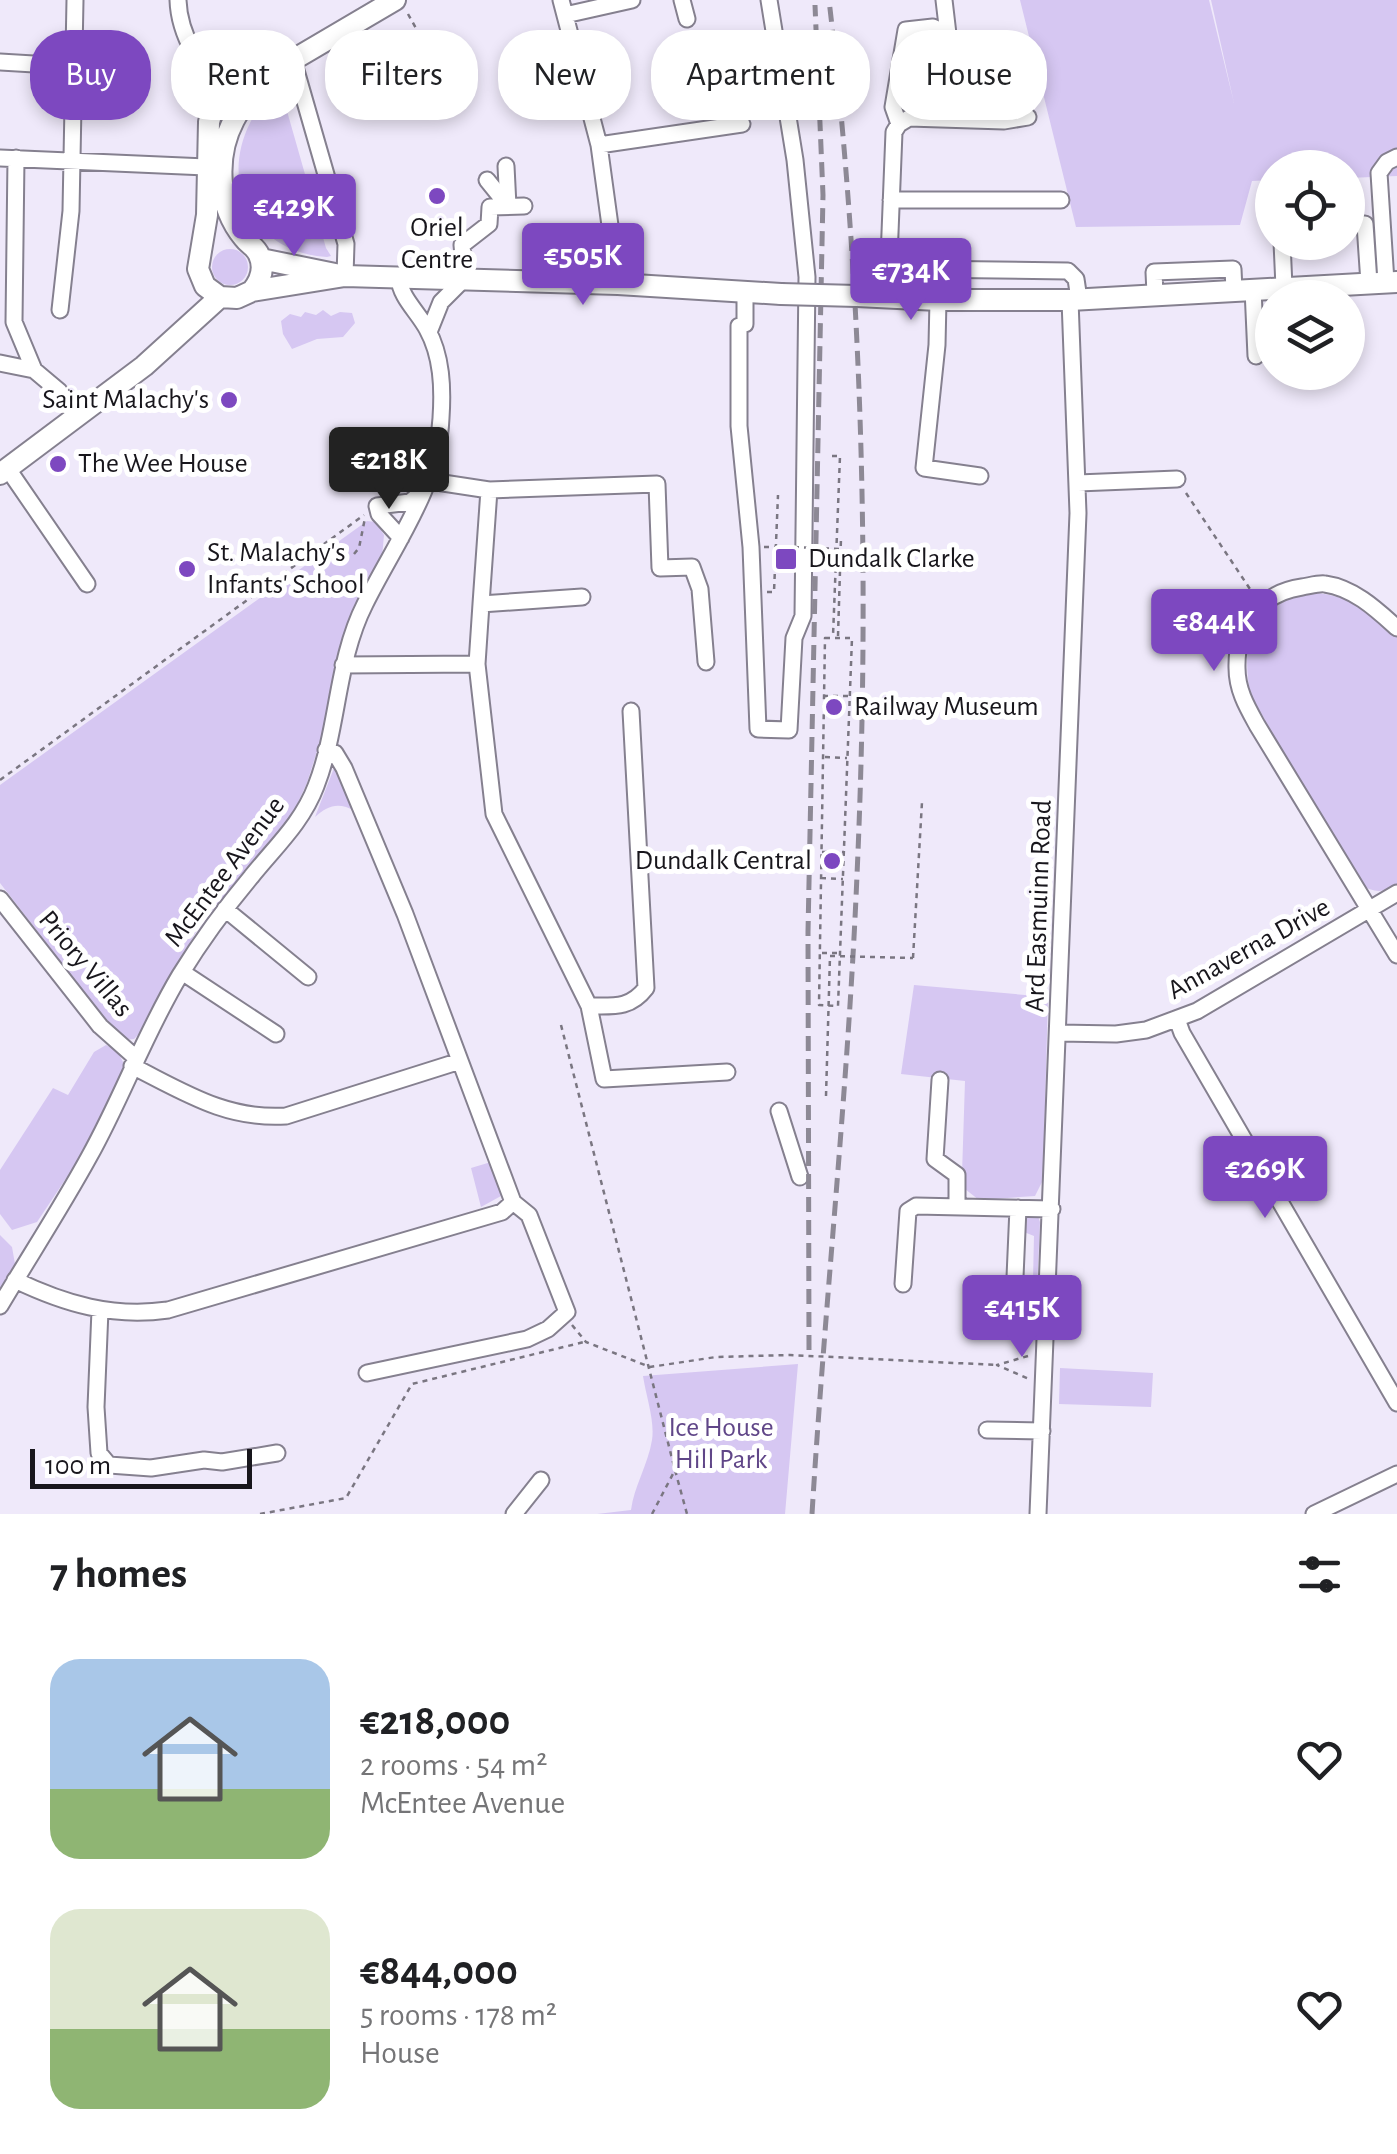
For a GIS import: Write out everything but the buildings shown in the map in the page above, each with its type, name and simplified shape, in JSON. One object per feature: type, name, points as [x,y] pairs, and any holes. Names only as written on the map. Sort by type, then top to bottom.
[{"type":"main road","points":[[305,54],[400,4]]},
{"type":"main road","points":[[210,120],[208,215],[200,259],[200,278],[205,286],[220,298],[237,298],[252,291],[344,276]]},
{"type":"main road","points":[[234,120],[226,138],[220,176],[230,211],[261,259],[261,276],[252,291]]},
{"type":"main road","points":[[200,259],[203,250],[217,238],[244,238]]},
{"type":"main road","points":[[261,259],[344,276],[618,284],[938,300],[1074,300],[1255,289]]},
{"type":"main road","points":[[4,471],[172,342],[220,298]]},
{"type":"street","points":[[75,0],[75,30]]},
{"type":"street","points":[[178,0],[184,30]]},
{"type":"street","points":[[618,284],[599,144],[563,7],[632,0]]},
{"type":"street","points":[[682,0],[687,19]]},
{"type":"street","points":[[745,292],[745,324],[739,326],[739,426],[751,546],[758,724],[790,726],[794,638],[803,616],[807,278],[795,160],[769,0]]},
{"type":"street","points":[[899,124],[894,107],[906,30],[933,27],[948,34],[944,0]]},
{"type":"street","points":[[0,62],[30,64]]},
{"type":"street","points":[[305,111],[346,244],[344,276]]},
{"type":"street","points":[[60,310],[72,211],[74,120]]},
{"type":"street","points":[[889,297],[894,132],[899,124],[913,120]]},
{"type":"street","points":[[976,120],[1010,120]]},
{"type":"street","points":[[599,144],[742,124]]},
{"type":"street","points":[[1384,282],[1379,173],[1397,157]]},
{"type":"street","points":[[78,417],[59,391],[34,370],[14,322],[8,158],[206,167]]},
{"type":"street","points":[[506,166],[516,206]]},
{"type":"street","points":[[487,180],[516,206]]},
{"type":"street","points":[[892,200],[1062,200]]},
{"type":"street","points":[[429,332],[441,302],[465,278],[462,245],[489,224],[490,207],[516,206]]},
{"type":"street","points":[[1365,224],[1384,282]]},
{"type":"street","points":[[890,272],[1068,271],[1076,279],[1074,300]]},
{"type":"street","name":"McEntee Avenue","points":[[0,1306],[89,1156],[182,972],[225,909],[295,828],[316,786],[335,719],[343,666],[363,606],[427,485],[439,437],[442,392],[436,350],[429,332],[400,290],[399,278]]},
{"type":"street","points":[[1244,290],[1255,350]]},
{"type":"street","points":[[938,300],[924,468],[980,476]]},
{"type":"street","name":"Ard Easmuinn Road","points":[[1038,1514],[1060,1033],[1078,484],[1074,300]]},
{"type":"street","points":[[0,363],[34,370]]},
{"type":"street","points":[[4,471],[87,584]]},
{"type":"street","points":[[1078,484],[1177,480]]},
{"type":"street","points":[[402,538],[379,514],[378,506],[410,502],[427,485],[489,490],[657,484],[660,568],[692,567],[700,590],[706,662]]},
{"type":"street","points":[[489,490],[477,664],[494,814],[589,1006],[604,1080],[728,1072]]},
{"type":"street","points":[[1397,628],[1366,601],[1325,584],[1286,589],[1249,617],[1240,640],[1236,669],[1241,696],[1397,955]]},
{"type":"street","points":[[480,604],[582,596]]},
{"type":"street","points":[[343,666],[477,664]]},
{"type":"street","points":[[589,1006],[622,1006],[646,988],[631,711]]},
{"type":"street","points":[[326,750],[336,753],[370,831],[513,1202],[529,1215],[567,1312],[548,1329],[527,1339],[368,1374]]},
{"type":"street","name":"Annaverna Drive","points":[[1060,1033],[1146,1030],[1197,1011],[1397,893]]},
{"type":"street","name":"Priory Villas","points":[[0,900],[100,1026],[134,1062],[191,1098],[226,1111],[259,1118],[286,1116],[460,1061]]},
{"type":"street","points":[[225,909],[308,976]]},
{"type":"street","points":[[182,972],[276,1034]]},
{"type":"street","points":[[1176,1019],[1397,1403]]},
{"type":"street","points":[[940,1080],[935,1159],[957,1175],[957,1206]]},
{"type":"street","points":[[779,1112],[800,1176]]},
{"type":"street","points":[[16,1280],[93,1309],[146,1314],[502,1212],[513,1202]]},
{"type":"street","points":[[903,1284],[908,1211],[916,1206],[1052,1209]]},
{"type":"street","points":[[1013,1323],[1018,1208]]},
{"type":"street","points":[[93,1309],[98,1453],[110,1465],[151,1468],[277,1453]]},
{"type":"street","points":[[986,1430],[1042,1430]]},
{"type":"street","points":[[1314,1514],[1340,1509],[1397,1474]]},
{"type":"street","points":[[514,1514],[541,1480]]},
{"type":"path","points":[[400,4],[416,30]]},
{"type":"path","points":[[832,456],[840,456],[836,638]]},
{"type":"path","points":[[1177,480],[1260,605]]},
{"type":"path","points":[[0,780],[366,514],[359,548],[354,554]]},
{"type":"path","points":[[836,638],[840,538]]},
{"type":"path","points":[[794,547],[840,548]]},
{"type":"path","points":[[825,638],[836,638],[855,638],[838,1006],[828,1006],[820,1005],[823,696],[825,638]]},
{"type":"path","points":[[823,696],[850,696]]},
{"type":"path","points":[[822,757],[848,758]]},
{"type":"path","points":[[826,1096],[830,956],[912,958],[922,802]]},
{"type":"path","points":[[820,852],[846,852]]},
{"type":"path","points":[[820,878],[844,879]]},
{"type":"path","points":[[820,954],[840,954]]},
{"type":"path","points":[[561,1025],[687,1514]]},
{"type":"path","points":[[567,1312],[586,1342],[650,1367],[716,1357],[790,1355],[997,1364],[1045,1351]]},
{"type":"path","points":[[260,1514],[346,1498],[412,1384],[586,1342]]},
{"type":"path","points":[[997,1364],[1044,1386]]},
{"type":"path","points":[[652,1514],[675,1470]]},
{"type":"green space","points":[[1020,0],[1209,0],[1234,103],[1211,0],[1397,0],[1397,176],[1365,177],[1365,150],[1255,150],[1255,181],[1240,225],[1076,227],[1047,109],[1047,30],[1027,30]]},
{"type":"green space","points":[[290,120],[331,256],[302,253],[281,243],[263,230],[250,212],[239,170],[241,147],[250,123]]},
{"type":"green space","points":[[230,249],[243,254],[248,267],[243,280],[230,285],[217,280],[212,267],[217,254]]},
{"type":"green space","points":[[323,310],[331,316],[352,313],[355,323],[343,337],[317,339],[292,349],[281,321],[290,314],[301,317],[305,312],[316,315]]},
{"type":"green space","points":[[367,521],[376,522],[384,535],[382,557],[334,679],[324,729],[307,783],[289,822],[201,923],[139,1034],[124,1040],[0,883],[0,785]]},
{"type":"green space","points":[[1310,592],[1358,605],[1397,636],[1397,884],[1383,891],[1360,885],[1250,694],[1247,657],[1254,628],[1274,607]]},
{"type":"green space","points":[[334,768],[339,768],[355,811],[334,806],[315,817]]},
{"type":"green space","points":[[914,985],[1048,997],[1043,1180],[1035,1196],[979,1200],[965,1189],[965,1081],[901,1074]]},
{"type":"green space","points":[[106,1045],[117,1050],[125,1066],[81,1156],[37,1222],[12,1230],[0,1214],[0,1170],[53,1088],[68,1095],[94,1052]]},
{"type":"green space","points":[[491,1162],[501,1196],[481,1207],[471,1168]]},
{"type":"green space","points":[[1026,1214],[1038,1216],[1040,1222],[1035,1336],[1005,1336],[1006,1324],[1032,1323],[1034,1236],[1024,1232],[1020,1224]]},
{"type":"green space","points":[[0,1235],[12,1247],[15,1264],[0,1289]]},
{"type":"green space","name":"Ice House Hill Park","points":[[798,1364],[785,1514],[597,1514],[631,1510],[653,1433],[643,1376]]},
{"type":"green space","points":[[1060,1368],[1153,1373],[1151,1407],[1059,1404]]},
{"type":"railway","points":[[812,1514],[853,955],[863,657],[856,327],[829,0]]},
{"type":"railway","points":[[809,1350],[808,932],[823,195],[815,5]]},
{"type":"place","name":"Oriel Centre","points":[[437,196]]},
{"type":"place","name":"Saint Malachy's","points":[[229,400]]},
{"type":"place","name":"The Wee House","points":[[58,464]]},
{"type":"place","name":"Dundalk Clarke","points":[[786,559]]},
{"type":"place","name":"St. Malachy's Infants' School","points":[[187,569]]},
{"type":"place","name":"Railway Museum","points":[[834,707]]},
{"type":"place","name":"Dundalk Central","points":[[832,861]]}]
